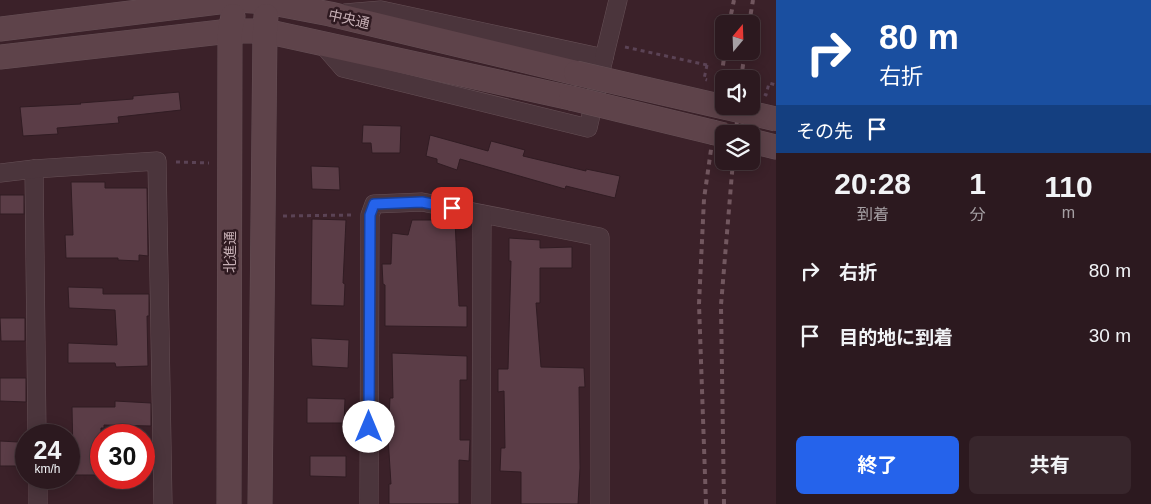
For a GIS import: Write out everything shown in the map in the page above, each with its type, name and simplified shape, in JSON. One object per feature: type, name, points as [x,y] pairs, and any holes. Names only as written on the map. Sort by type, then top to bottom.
[{"type":"street","name":"中央通","points":[[0,29],[235,0],[268,1],[776,119]]},
{"type":"street","name":"北進通","points":[[229,504],[230,31],[235,0]]},
{"type":"street","points":[[323,45],[343,68],[588,128],[618,0]]},
{"type":"street","points":[[260,504],[265,31],[268,1]]},
{"type":"street","points":[[330,14],[381,10],[604,58]]},
{"type":"street","points":[[0,57],[230,31],[265,31],[571,98],[715,133]]},
{"type":"street","points":[[760,143],[776,147]]},
{"type":"street","points":[[0,173],[158,161],[163,504]]},
{"type":"street","points":[[34,169],[38,424]]},
{"type":"street","points":[[368,504],[370,215],[374,204],[422,202],[600,238],[600,504]]},
{"type":"street","points":[[482,214],[482,504]]},
{"type":"street","points":[[38,489],[38,504]]},
{"type":"path","points":[[619,45],[707,65],[704,80],[714,82]]},
{"type":"path","points":[[760,93],[766,94],[769,83],[776,85]]},
{"type":"path","points":[[158,161],[214,163]]},
{"type":"path","points":[[278,216],[370,215]]},
{"type":"building","points":[[179,92],[181,110],[118,117],[119,123],[57,128],[58,134],[23,136],[20,107],[81,104],[133,99],[133,96]]},
{"type":"building","points":[[363,125],[401,126],[400,153],[372,153],[371,143],[362,143]]},
{"type":"building","points":[[430,135],[488,151],[491,141],[525,150],[523,156],[586,171],[586,169],[620,176],[615,198],[566,186],[565,189],[460,159],[457,170],[437,163],[437,159],[426,156]]},
{"type":"building","points":[[311,166],[339,167],[340,190],[312,189]]},
{"type":"building","points":[[71,182],[105,182],[105,188],[147,188],[148,256],[139,255],[139,261],[118,260],[118,258],[66,258],[65,235],[73,235]]},
{"type":"building","points":[[0,195],[24,195],[24,214],[0,214]]},
{"type":"building","points":[[312,219],[346,220],[343,283],[345,284],[344,306],[311,305]]},
{"type":"building","points":[[412,220],[455,220],[459,306],[467,306],[467,327],[385,326],[385,285],[383,284],[382,264],[391,264],[392,233],[408,235]]},
{"type":"building","points":[[509,238],[540,240],[540,248],[572,247],[572,268],[540,268],[540,303],[536,303],[541,367],[584,368],[585,387],[579,387],[580,468],[578,504],[521,504],[521,472],[500,471],[501,448],[505,448],[504,391],[498,392],[498,369],[508,369],[511,261],[509,261]]},
{"type":"building","points":[[68,287],[103,288],[103,294],[149,294],[149,316],[147,316],[148,366],[116,367],[115,363],[68,363],[68,343],[117,345],[115,310],[69,308]]},
{"type":"building","points":[[0,318],[25,318],[25,341],[1,341]]},
{"type":"building","points":[[311,338],[349,340],[348,368],[312,366]]},
{"type":"building","points":[[392,353],[467,356],[467,380],[460,380],[460,440],[470,440],[469,461],[459,460],[459,504],[389,504],[389,484],[391,484],[388,437],[390,398],[393,398]]},
{"type":"building","points":[[0,378],[26,378],[26,402],[0,401]]},
{"type":"building","points":[[307,398],[345,399],[344,423],[307,423]]},
{"type":"building","points":[[115,401],[151,403],[151,424],[90,424],[90,475],[80,475],[80,424],[72,424],[72,407],[115,407]]},
{"type":"building","points":[[0,441],[15,442],[15,466],[0,466]]},
{"type":"building","points":[[310,456],[346,456],[346,477],[310,476]]},
{"type":"railway","points":[[731,15],[734,0]]},
{"type":"railway","points":[[750,15],[753,0]]},
{"type":"railway","points":[[706,504],[699,304],[704,199],[724,60]]},
{"type":"railway","points":[[742,70],[744,60]]},
{"type":"railway","points":[[737,115],[737,125]]},
{"type":"railway","points":[[724,504],[721,305],[732,170]]},
{"type":"route","points":[[369,427],[370,215],[374,204],[422,202],[452,208]]}]
